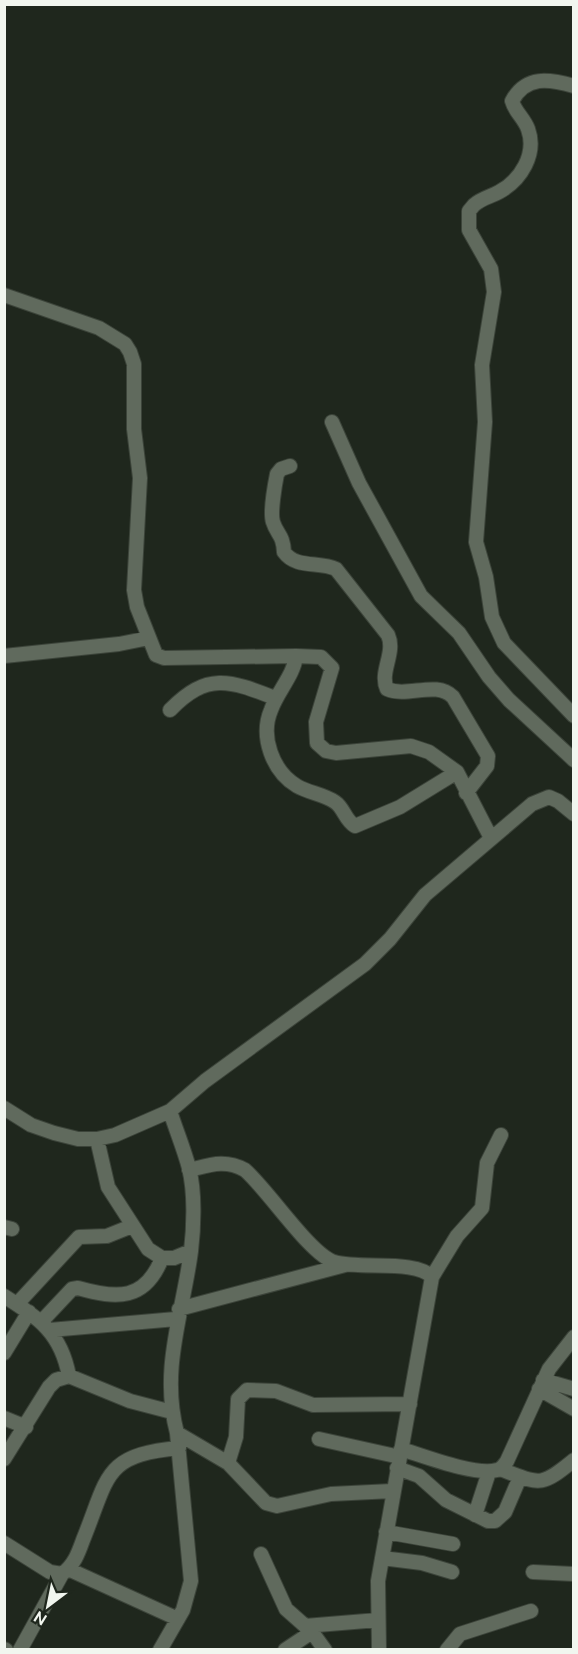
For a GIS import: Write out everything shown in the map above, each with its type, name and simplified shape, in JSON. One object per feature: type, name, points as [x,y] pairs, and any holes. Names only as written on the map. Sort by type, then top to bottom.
[{"type":"street","points":[[573,86],[554,80],[535,80],[517,91],[512,101],[529,130],[531,147],[528,158],[519,176],[506,187],[474,205],[468,220],[469,230],[491,269],[494,292],[482,365],[485,422],[476,542],[486,577],[492,617],[504,644],[573,716]]},
{"type":"street","points":[[4,295],[99,328],[125,344],[130,352],[134,364],[134,429],[140,478],[134,590],[137,607],[154,653],[164,658],[316,655],[326,660],[332,668],[316,722],[317,743],[321,748],[336,753],[353,753],[411,746],[429,752],[457,772],[491,838]]},
{"type":"street","points":[[332,422],[358,483],[421,596],[459,633],[489,677],[509,700],[573,759]]},
{"type":"street","points":[[290,466],[281,469],[278,474],[272,513],[275,527],[283,538],[284,552],[297,563],[324,564],[336,569],[388,634],[391,647],[386,676],[387,690],[396,692],[445,691],[453,697],[488,756],[486,766],[466,793]]},
{"type":"street","points":[[4,656],[119,644],[149,638]]},
{"type":"street","points":[[296,656],[295,665],[275,698],[268,717],[267,738],[280,771],[296,786],[333,801],[355,826],[400,807],[457,772]]},
{"type":"street","points":[[170,710],[202,684],[226,683],[275,698]]},
{"type":"street","points":[[4,1108],[31,1125],[78,1139],[97,1139],[115,1135],[170,1111],[205,1081],[365,964],[390,939],[425,895],[532,804],[544,797],[554,799],[573,814]]},
{"type":"street","points":[[160,1650],[178,1620],[191,1581],[179,1448],[172,1412],[173,1345],[191,1251],[189,1170],[170,1111]]},
{"type":"street","points":[[380,1650],[377,1597],[382,1558],[392,1491],[432,1277],[458,1236],[482,1208],[488,1163],[501,1135]]},
{"type":"street","points":[[97,1139],[108,1187],[148,1249],[162,1258],[174,1258],[191,1251]]},
{"type":"street","points":[[189,1170],[217,1163],[232,1163],[245,1170],[317,1251],[331,1261],[345,1265],[418,1268],[432,1277]]},
{"type":"street","points":[[17,1304],[79,1237],[107,1236],[132,1226]]},
{"type":"street","points":[[46,1326],[72,1289],[78,1288],[108,1296],[118,1296],[135,1290],[152,1278],[162,1258]]},
{"type":"street","points":[[46,1326],[178,1314],[345,1265]]},
{"type":"street","points":[[4,1296],[46,1326],[63,1350],[69,1376]]},
{"type":"street","points":[[4,1353],[29,1312]]},
{"type":"street","points":[[475,1515],[494,1471],[507,1461],[555,1358],[573,1337]]},
{"type":"street","points":[[4,1459],[49,1387],[57,1380],[69,1376],[130,1401],[172,1412]]},
{"type":"street","points":[[541,1385],[573,1389]]},
{"type":"street","points":[[541,1385],[573,1409]]},
{"type":"street","points":[[228,1463],[236,1437],[238,1399],[247,1390],[276,1390],[313,1405],[410,1404]]},
{"type":"street","points":[[4,1418],[26,1427]]},
{"type":"street","points":[[177,1433],[228,1463],[266,1503],[278,1506],[331,1494],[392,1491]]},
{"type":"street","points":[[319,1439],[399,1458],[494,1471],[543,1482],[573,1460]]},
{"type":"street","points":[[20,1650],[65,1572],[75,1560],[116,1466],[143,1452],[179,1448]]},
{"type":"street","points":[[399,1458],[446,1500],[488,1521],[499,1518],[520,1477]]},
{"type":"street","points":[[386,1532],[453,1544]]},
{"type":"street","points":[[4,1543],[50,1572],[65,1572],[178,1620]]},
{"type":"street","points":[[261,1554],[286,1609],[309,1629],[325,1650]]},
{"type":"street","points":[[382,1558],[422,1563],[452,1572]]},
{"type":"street","points":[[533,1572],[573,1574]]},
{"type":"street","points":[[447,1650],[460,1634],[531,1611]]},
{"type":"street","points":[[285,1650],[309,1629],[378,1620]]}]
